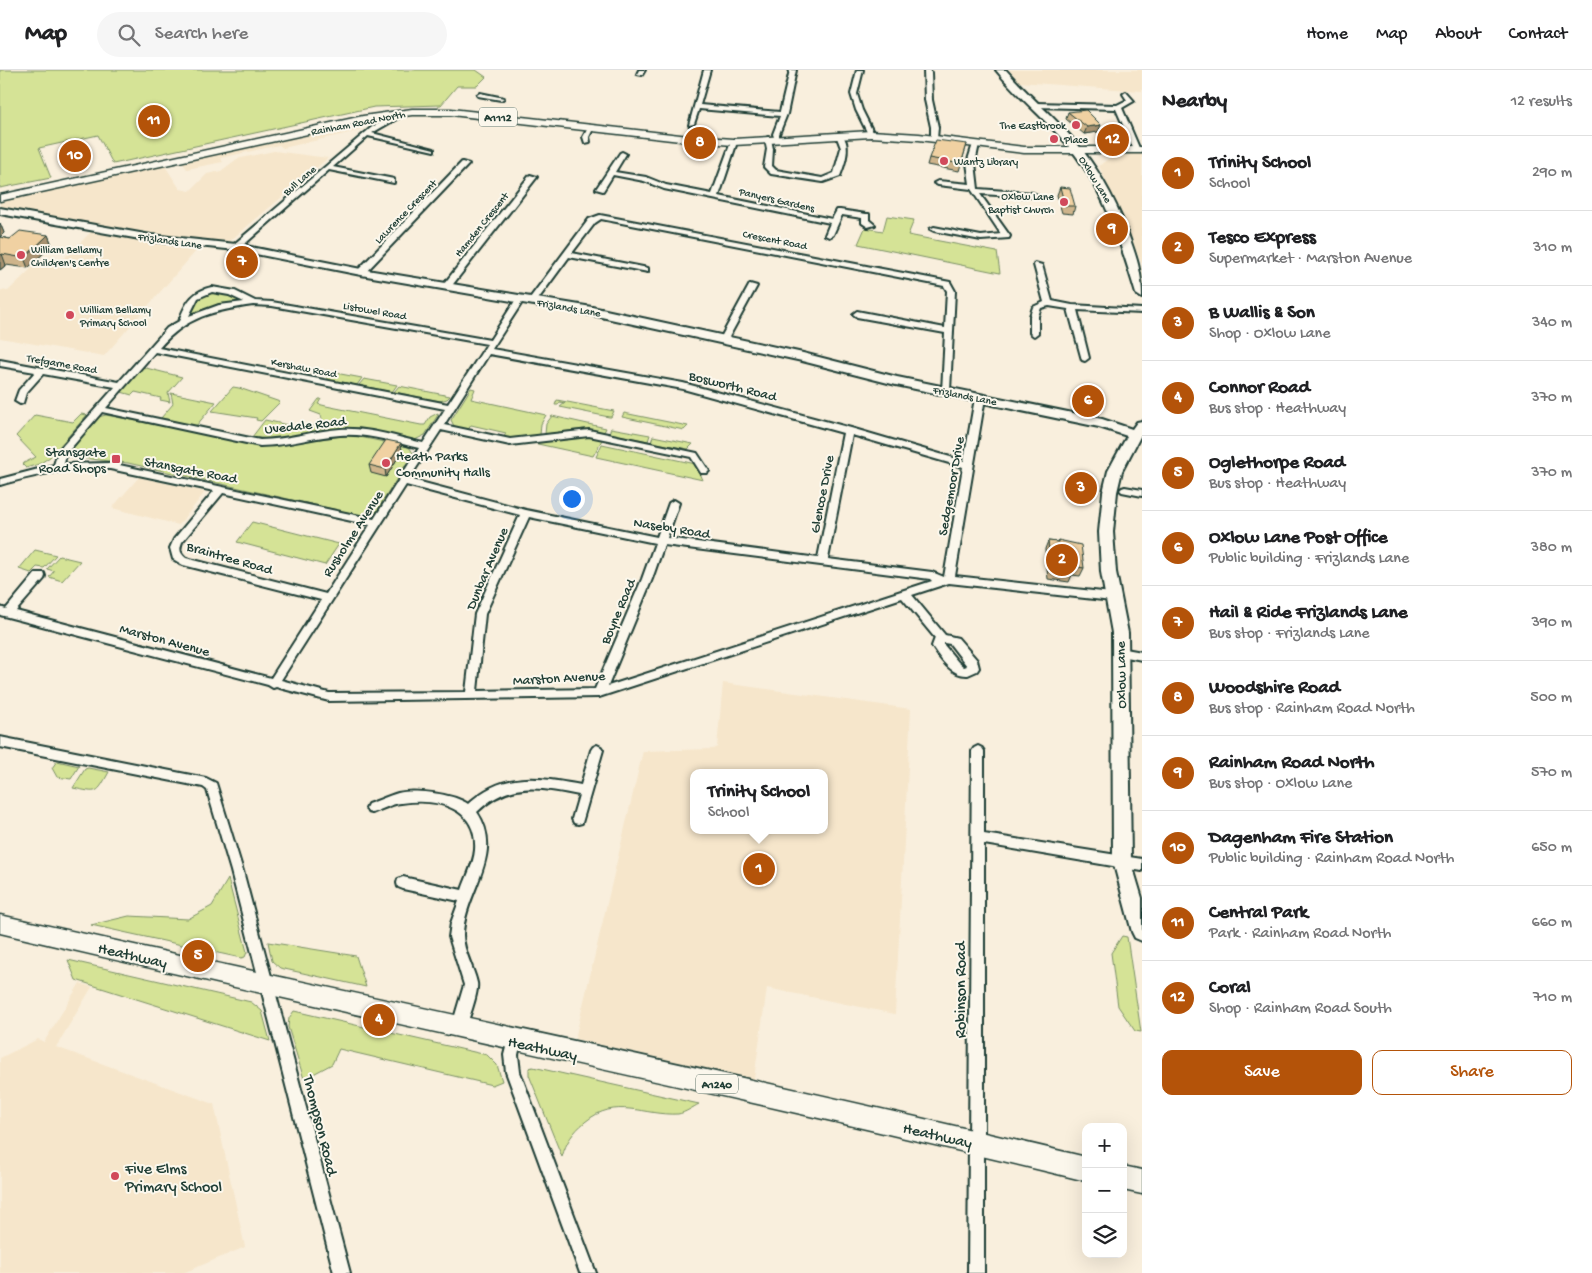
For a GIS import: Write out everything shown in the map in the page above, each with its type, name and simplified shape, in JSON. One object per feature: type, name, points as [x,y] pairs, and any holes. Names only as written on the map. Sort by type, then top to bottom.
[{"type":"main road","name":"Rainham Road North","points":[[0,194],[358,116],[406,108],[470,110],[693,136],[751,140]]},
{"type":"main road","name":"Rainham Road North","points":[[0,198],[363,119],[403,112],[427,111],[472,114],[590,129],[734,142],[871,134],[934,139],[1024,150],[1078,150]]},
{"type":"main road","name":"A1112","points":[[1078,150],[1139,150]]},
{"type":"main road","name":"Heathway","points":[[0,924],[514,1041],[879,1119],[1082,1168]]},
{"type":"main road","points":[[1127,1179],[1142,1182]]},
{"type":"street","points":[[691,124],[707,70]]},
{"type":"street","points":[[793,70],[784,114],[772,139],[768,167],[774,172],[823,180],[837,174],[844,148],[839,135]]},
{"type":"street","points":[[860,70],[854,94],[859,110],[871,134]]},
{"type":"street","points":[[927,70],[930,83],[928,94],[935,123],[934,139]]},
{"type":"street","points":[[1001,70],[1078,150]]},
{"type":"street","points":[[1035,105],[1118,107],[1131,101],[1126,94]]},
{"type":"street","points":[[480,95],[501,98]]},
{"type":"street","points":[[696,107],[784,114]]},
{"type":"street","points":[[1118,107],[1139,150]]},
{"type":"street","name":"Bull Lane","points":[[236,247],[330,168],[374,128],[403,112]]},
{"type":"street","points":[[363,119],[373,124],[374,128]]},
{"type":"street","points":[[587,142],[586,137],[590,129]]},
{"type":"street","points":[[367,134],[432,150]]},
{"type":"street","name":"Panyers Gardens","points":[[715,197],[734,142]]},
{"type":"street","points":[[934,229],[981,238],[1006,236],[974,189],[972,163],[976,144]]},
{"type":"street","name":"Oxlow Lane","points":[[1078,150],[1098,179],[1113,206],[1142,294]]},
{"type":"street","points":[[600,189],[622,154]]},
{"type":"street","name":"Lawrence Crescent","points":[[361,272],[464,164]]},
{"type":"street","points":[[330,168],[391,181]]},
{"type":"street","name":"Panyers Gardens","points":[[611,173],[646,179],[664,187],[763,206],[784,214],[834,222]]},
{"type":"street","name":"Hamden Crescent","points":[[447,286],[533,177]]},
{"type":"street","points":[[938,183],[1033,195]]},
{"type":"street","name":"Frizlands Lane","points":[[0,211],[85,224],[151,238],[236,247],[361,272],[527,299],[724,339],[946,391],[1137,430]]},
{"type":"street","points":[[829,235],[840,212],[866,216],[866,221],[870,225]]},
{"type":"street","name":"Crescent Road","points":[[527,299],[568,254],[592,221],[600,217],[947,284],[950,287],[950,331],[946,391]]},
{"type":"street","points":[[568,254],[644,270]]},
{"type":"street","points":[[1038,265],[1048,303]]},
{"type":"street","points":[[724,339],[753,286]]},
{"type":"street","name":"Listowel Road","points":[[186,320],[184,318],[185,314],[196,296],[202,292],[223,289],[253,303]]},
{"type":"street","name":"Rusholme Avenue","points":[[273,684],[490,347],[527,299]]},
{"type":"street","name":"Listowel Road","points":[[59,466],[62,453],[170,330],[186,320],[222,307],[253,303],[296,307],[490,347]]},
{"type":"street","points":[[1034,333],[1034,316],[1037,308],[1048,303],[1072,307],[1142,311]]},
{"type":"street","points":[[1072,307],[1085,358]]},
{"type":"street","points":[[857,314],[950,331]]},
{"type":"street","name":"Bosworth Road","points":[[490,347],[683,386],[848,430],[968,465]]},
{"type":"street","name":"Kershaw Road","points":[[152,349],[451,407]]},
{"type":"street","name":"Trefgarne Road","points":[[0,363],[121,385]]},
{"type":"street","points":[[20,400],[22,392],[41,371]]},
{"type":"street","name":"Sedgemoor Drive","points":[[944,579],[980,398]]},
{"type":"street","name":"Uvedale Road","points":[[100,409],[260,442],[282,442],[326,434],[352,432],[426,447]]},
{"type":"street","points":[[438,428],[510,442],[577,433],[596,434],[694,455],[704,471]]},
{"type":"street","name":"Glencoe Drive","points":[[822,562],[848,430]]},
{"type":"street","name":"Oxlow Lane","points":[[1137,430],[1116,468],[1105,532],[1112,597],[1120,633],[1122,861],[1142,932]]},
{"type":"street","name":"Stansgate Road","points":[[0,482],[26,473],[59,466],[86,464],[110,466],[377,523]]},
{"type":"street","name":"Naseby Road","points":[[403,482],[526,513],[660,540],[944,579]]},
{"type":"street","name":"Braintree Road","points":[[221,489],[178,541],[175,548],[177,556],[183,561],[328,598]]},
{"type":"street","points":[[1125,490],[1142,493]]},
{"type":"street","name":"Boyne Road","points":[[599,693],[647,579],[674,503]]},
{"type":"street","name":"Dunbar Avenue","points":[[471,696],[480,614],[526,513]]},
{"type":"street","points":[[4,612],[40,576]]},
{"type":"street","name":"Marston Avenue","points":[[4,612],[273,684],[329,697],[471,696],[599,693],[944,579],[1112,597]]},
{"type":"street","points":[[904,593],[941,638]]},
{"type":"street","points":[[1120,652],[1142,656]]},
{"type":"street","name":"Thompson Road","points":[[0,742],[206,783],[212,787],[268,986],[342,1273]]},
{"type":"street","points":[[578,819],[597,750]]},
{"type":"street","name":"Robinson Road","points":[[976,1273],[978,751]]},
{"type":"street","points":[[469,811],[481,798],[499,788],[514,785],[539,782],[586,792]]},
{"type":"street","points":[[372,808],[399,798],[424,797],[459,804],[469,811],[474,818],[481,837],[481,852],[458,923],[456,937],[471,986],[458,1028]]},
{"type":"street","points":[[978,838],[1142,865]]},
{"type":"street","points":[[403,883],[467,897]]},
{"type":"street","points":[[514,1041],[511,1055],[513,1072],[588,1273]]},
{"type":"shaded area","points":[[1009,70],[1142,70],[1142,91],[1019,82]]},
{"type":"shaded area","points":[[360,124],[364,126],[357,131],[283,148],[279,145],[220,158],[223,162],[187,169],[182,162]]},
{"type":"shaded area","points":[[274,151],[328,158],[224,246],[0,207],[0,200],[26,196],[163,163],[180,189],[190,191],[207,174],[221,171],[237,159]]},
{"type":"shaded area","points":[[1142,153],[1142,264],[1099,166],[1114,154]]},
{"type":"shaded area","name":"William Bellamy Primary School","points":[[91,232],[196,251],[104,356],[0,338],[0,290],[8,291],[36,264],[55,267]]},
{"type":"shaded area","points":[[139,477],[205,492],[179,525],[112,508]]},
{"type":"shaded area","points":[[723,683],[911,709],[895,1014],[767,988],[754,1079],[575,1039],[643,751],[713,749],[717,747]]},
{"type":"shaded area","name":"Five Elms Primary School","points":[[80,983],[92,987],[56,1047],[214,1104],[245,1247],[183,1273],[0,1273],[0,1058],[38,1039],[44,1042]]},
{"type":"green space","points":[[0,70],[476,70],[486,77],[477,86],[457,86],[441,105],[374,107],[113,164],[98,135],[39,148],[51,178],[0,188]]},
{"type":"green space","points":[[887,216],[914,220],[908,235],[997,252],[1000,273],[858,244],[865,228],[883,231]]},
{"type":"green space","points":[[218,290],[242,301],[215,306],[189,314],[199,296]]},
{"type":"green space","points":[[142,367],[182,377],[168,393],[170,402],[135,392],[132,395],[121,392]]},
{"type":"green space","points":[[330,372],[362,378],[357,385],[330,380],[327,378]]},
{"type":"green space","points":[[364,379],[397,385],[392,392],[359,385]]},
{"type":"green space","points":[[399,386],[450,396],[440,401],[394,392]]},
{"type":"green space","points":[[233,387],[280,402],[261,421],[256,420],[257,418],[212,411]]},
{"type":"green space","points":[[471,388],[475,389],[471,399],[546,415],[541,424],[540,435],[509,438],[504,437],[506,433],[471,425],[468,430],[454,426],[451,420]]},
{"type":"green space","points":[[171,393],[216,402],[196,426],[161,418],[173,404]]},
{"type":"green space","points":[[321,399],[318,404],[421,425],[425,425],[430,417],[438,413],[438,415],[425,435],[415,440],[360,429],[325,431],[321,415],[310,411]]},
{"type":"green space","points":[[557,400],[614,411],[611,417],[609,417],[560,407],[565,403],[560,402],[558,405],[555,405]]},
{"type":"green space","points":[[624,413],[688,426],[684,430],[622,417]]},
{"type":"green space","points":[[81,414],[87,415],[50,457],[39,464],[26,468],[22,464],[36,457],[16,436],[35,415],[73,422]]},
{"type":"green space","points":[[106,415],[264,446],[350,435],[409,447],[413,453],[376,512],[364,516],[128,463],[71,457],[69,449],[98,417]]},
{"type":"green space","points":[[552,416],[606,428],[604,432],[585,429],[545,434],[546,424]]},
{"type":"green space","points":[[265,420],[310,430],[319,420],[323,431],[277,440],[252,437]]},
{"type":"green space","points":[[611,428],[650,435],[648,441],[609,433]]},
{"type":"green space","points":[[591,436],[603,438],[593,456],[533,443],[568,437]]},
{"type":"green space","points":[[653,436],[693,444],[688,449],[651,442]]},
{"type":"green space","points":[[602,444],[696,464],[703,480],[596,457]]},
{"type":"green space","points":[[252,522],[339,544],[325,565],[237,542]]},
{"type":"green space","points":[[35,550],[56,555],[44,568],[37,567],[31,573],[19,569]]},
{"type":"green space","points":[[59,556],[80,561],[62,581],[49,577],[54,571],[47,569]]},
{"type":"green space","points":[[57,761],[79,766],[71,779],[57,777],[52,768]]},
{"type":"green space","points":[[85,769],[109,772],[102,785],[92,791],[73,788]]},
{"type":"green space","points":[[228,879],[247,952],[245,957],[241,958],[91,925],[129,916],[188,919],[212,906]]},
{"type":"green space","points":[[1122,936],[1127,937],[1141,1032],[1135,1031],[1118,1006],[1111,953]]},
{"type":"green space","points":[[268,942],[356,956],[366,987],[280,968],[272,961]]},
{"type":"green space","points":[[68,960],[251,1002],[262,1011],[270,1041],[76,980]]},
{"type":"green space","points":[[294,1011],[487,1055],[497,1065],[502,1081],[492,1085],[339,1049],[332,1064],[304,1079],[288,1027],[289,1018]]},
{"type":"green space","points":[[533,1067],[699,1104],[678,1114],[619,1109],[596,1114],[574,1134],[568,1142],[562,1157],[529,1075],[529,1068]]},
{"type":"building","points":[[1086,110],[1101,125],[1087,127],[1068,112]]},
{"type":"building","points":[[936,140],[967,144],[961,164],[929,158]]},
{"type":"building","points":[[1060,187],[1070,188],[1075,206],[1065,206]]},
{"type":"building","points":[[20,231],[48,235],[24,258],[2,254],[0,256],[0,237],[10,239]]},
{"type":"building","points":[[386,440],[401,443],[385,469],[369,465]]},
{"type":"building","points":[[1082,477],[1094,480],[1092,492],[1079,489],[1079,479]]},
{"type":"building","points":[[1058,540],[1081,545],[1084,568],[1072,566],[1073,574],[1051,571],[1048,541],[1058,542]]},
{"type":"place","name":"Central Park","points":[[154,121]]},
{"type":"place","name":"The Eastbrook","points":[[1076,125]]},
{"type":"place","name":"Place","points":[[1054,139]]},
{"type":"place","name":"Coral","points":[[1113,140]]},
{"type":"place","name":"Woodshire Road","points":[[700,143]]},
{"type":"place","name":"Dagenham Fire Station","points":[[75,156]]},
{"type":"place","name":"Wantz Library","points":[[944,161]]},
{"type":"place","name":"Oxlow Lane Baptist Church","points":[[1064,202]]},
{"type":"place","name":"Rainham Road North","points":[[1112,229]]},
{"type":"place","name":"William Bellamy Children's Centre","points":[[21,255]]},
{"type":"place","name":"Hail & Ride Frizlands Lane","points":[[242,262]]},
{"type":"place","name":"William Bellamy Primary School","points":[[70,315]]},
{"type":"place","name":"Oxlow Lane Post Office","points":[[1088,401]]},
{"type":"place","name":"Stansgate Road Shops","points":[[116,459]]},
{"type":"place","name":"Heath Parks Community Halls","points":[[386,463]]},
{"type":"place","name":"B Wallis & Son","points":[[1081,488]]},
{"type":"place","name":"Tesco Express","points":[[1062,560]]},
{"type":"place","name":"Trinity School","points":[[759,869]]},
{"type":"place","name":"Oglethorpe Road","points":[[198,956]]},
{"type":"place","name":"Connor Road","points":[[379,1020]]},
{"type":"place","name":"Five Elms Primary School","points":[[115,1176]]}]
